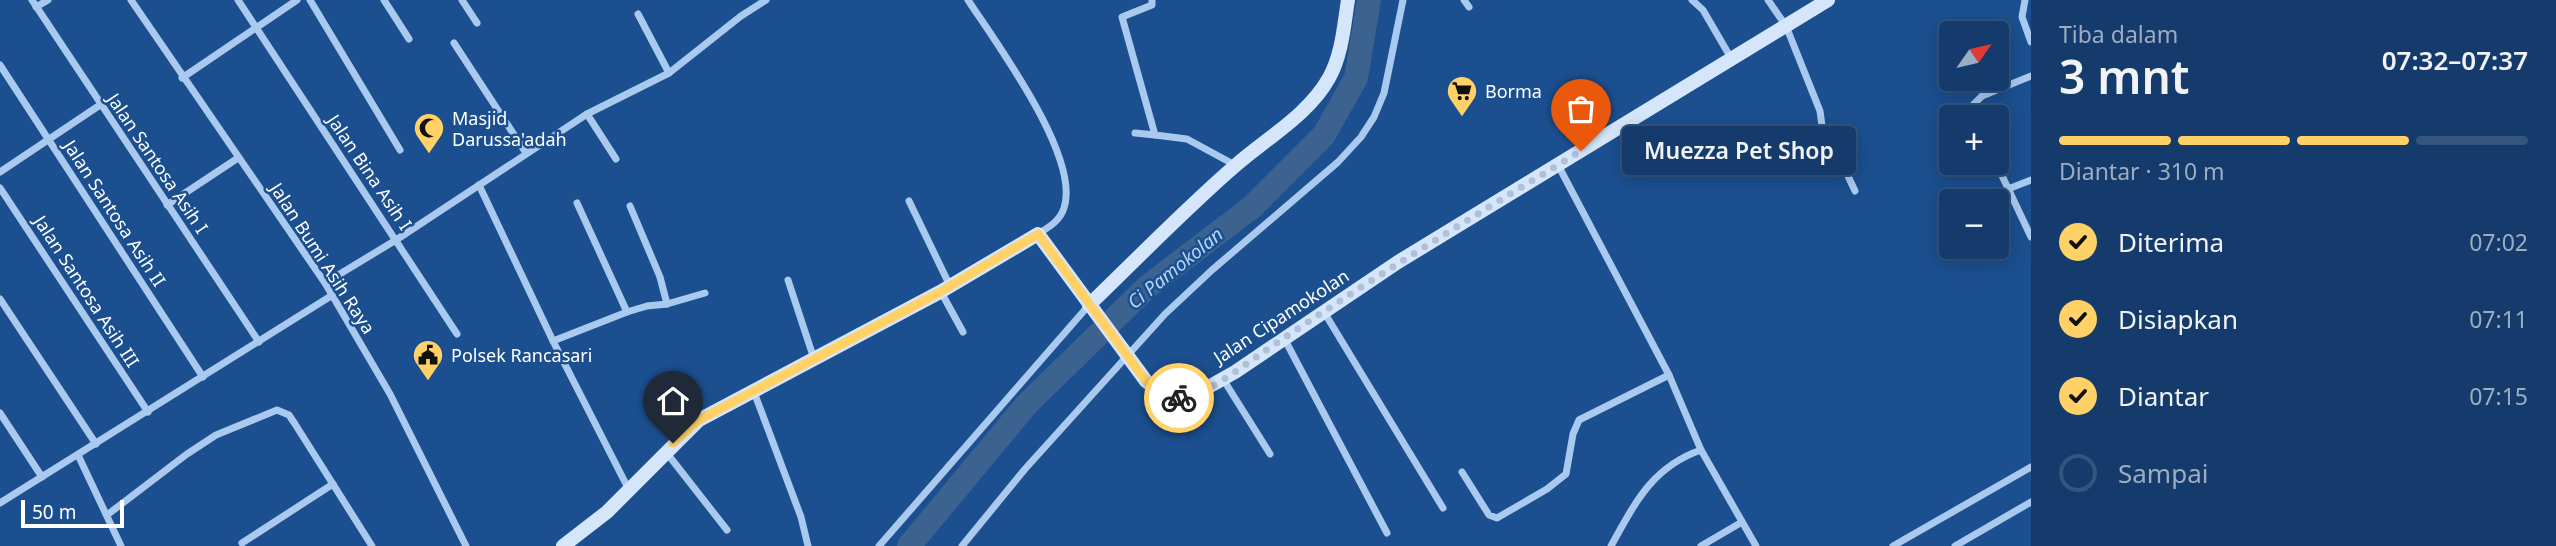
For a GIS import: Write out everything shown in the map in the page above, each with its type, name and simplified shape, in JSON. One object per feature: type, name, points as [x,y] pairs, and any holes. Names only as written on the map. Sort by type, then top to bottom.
[{"type":"street","points":[[34,4],[48,0]]},
{"type":"street","name":"Jalan Bumi Asih Raya","points":[[131,0],[325,283],[390,394],[466,546]]},
{"type":"street","name":"Jalan Bina Asih I","points":[[238,0],[457,334]]},
{"type":"street","points":[[183,78],[297,0]]},
{"type":"street","points":[[310,0],[400,150]]},
{"type":"street","points":[[384,0],[409,39]]},
{"type":"street","points":[[462,0],[477,23]]},
{"type":"street","points":[[325,283],[396,240],[587,114],[669,72],[766,0]]},
{"type":"street","points":[[563,546],[607,512],[699,420],[945,289],[1051,226],[1064,208],[1066,184],[1058,154],[1044,120],[968,0]]},
{"type":"street","points":[[1152,0],[1152,5],[1122,17],[1155,135]]},
{"type":"street","points":[[879,546],[1093,311],[1236,166],[1284,127],[1321,90],[1335,61],[1348,0]]},
{"type":"street","points":[[962,546],[1122,352],[1338,162],[1361,138],[1384,93],[1403,0]]},
{"type":"street","points":[[1692,0],[1708,18],[1732,59]]},
{"type":"street","points":[[1768,0],[1786,26],[1820,111],[1825,148],[1841,161],[1855,191]]},
{"type":"street","name":"Jalan Cipamokolan","points":[[1038,234],[1122,352],[1154,388],[1162,394],[1184,398],[1223,378],[1398,262],[1828,0]]},
{"type":"street","points":[[2025,0],[2022,17],[2031,42]]},
{"type":"street","name":"Jalan Santosa Asih I","points":[[34,4],[259,342]]},
{"type":"street","points":[[638,14],[669,72]]},
{"type":"street","points":[[454,43],[526,153]]},
{"type":"street","name":"Jalan Santosa Asih II","points":[[0,65],[203,377]]},
{"type":"street","points":[[1973,105],[1982,96],[2031,76]]},
{"type":"street","points":[[0,172],[100,105]]},
{"type":"street","points":[[587,114],[616,159]]},
{"type":"street","points":[[1135,133],[1187,139],[1236,166]]},
{"type":"street","points":[[167,205],[238,158]]},
{"type":"street","points":[[1558,165],[1669,374],[1701,450],[1756,546]]},
{"type":"street","points":[[2002,175],[2008,189],[2031,180]]},
{"type":"street","points":[[479,185],[552,341],[629,490]]},
{"type":"street","name":"Jalan Santosa Asih III","points":[[0,188],[148,412]]},
{"type":"street","points":[[2009,191],[2031,237]]},
{"type":"street","points":[[909,201],[963,332]]},
{"type":"street","points":[[577,204],[627,312]]},
{"type":"street","points":[[630,206],[660,277],[667,304]]},
{"type":"street","points":[[788,280],[814,359]]},
{"type":"street","points":[[552,341],[627,312],[705,293]]},
{"type":"street","points":[[0,503],[331,296]]},
{"type":"street","points":[[0,299],[96,444]]},
{"type":"street","points":[[1323,312],[1443,508]]},
{"type":"street","points":[[1284,338],[1387,533]]},
{"type":"street","points":[[1462,472],[1489,515],[1497,518],[1547,489],[1566,474],[1573,434],[1583,417],[1669,374]]},
{"type":"street","points":[[1223,378],[1270,454]]},
{"type":"street","points":[[754,391],[801,517],[808,546]]},
{"type":"street","points":[[107,515],[216,435],[277,410],[289,415],[372,546]]},
{"type":"street","points":[[0,413],[42,477]]},
{"type":"street","points":[[1611,546],[1633,507],[1661,471],[1681,457],[1701,450]]},
{"type":"street","points":[[666,452],[727,530]]},
{"type":"street","points":[[78,454],[121,546]]},
{"type":"street","points":[[1893,546],[2031,467]]},
{"type":"street","points":[[242,543],[333,484]]},
{"type":"street","points":[[1955,546],[2031,502]]},
{"type":"street","points":[[1701,546],[1742,522]]},
{"type":"waterway","name":"Ci Pamokolan","points":[[909,546],[1027,404],[1147,287],[1252,207],[1324,135],[1356,78],[1369,0]]},
{"type":"way so far","points":[[1179,398],[1196,394],[1235,372],[1398,262],[1581,151]]},
{"type":"place","name":"Borma","points":[[1462,118]]},
{"type":"place","name":"Muezza Pet Shop","points":[[1581,151]]},
{"type":"place","name":"Masjid Darussa'adah","points":[[429,155]]},
{"type":"place","name":"Polsek Rancasari","points":[[428,382]]},
{"type":"route","points":[[673,443],[699,420],[940,292],[1038,234],[1146,381],[1162,394],[1179,398]]}]
